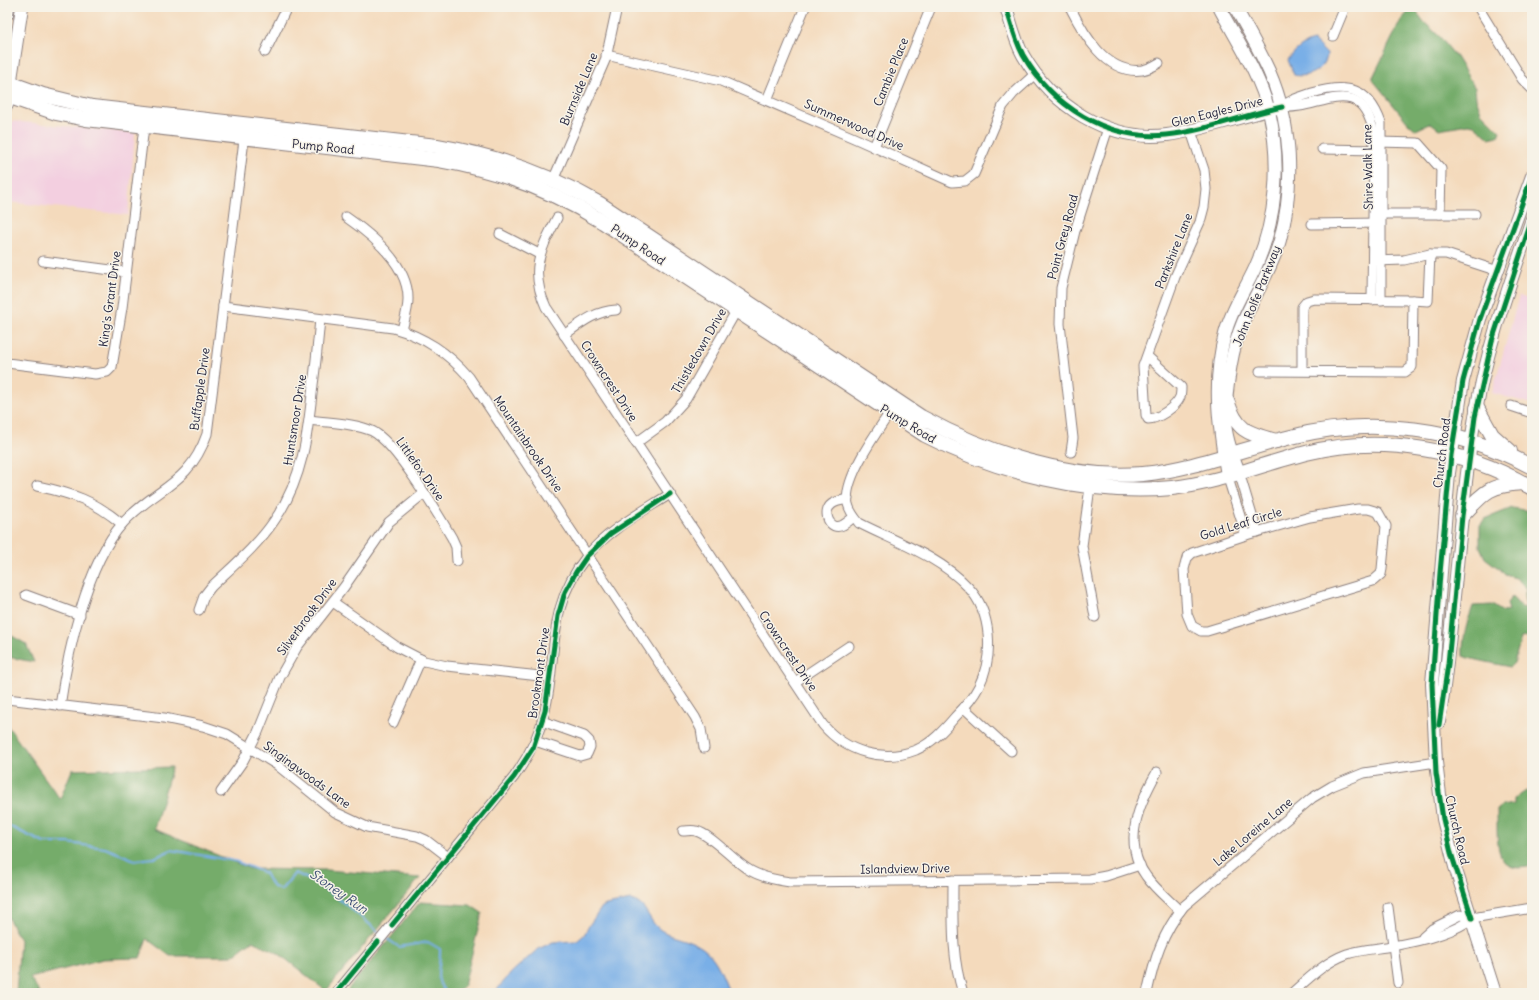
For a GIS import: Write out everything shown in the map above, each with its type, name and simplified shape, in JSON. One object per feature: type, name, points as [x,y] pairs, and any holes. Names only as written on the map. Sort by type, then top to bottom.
[{"type":"main road","points":[[7,14],[8,7]]},
{"type":"main road","points":[[8,93],[22,7]]},
{"type":"main road","name":"Glen Eagles Drive","points":[[1006,7],[1018,45],[1035,74],[1061,102],[1079,114],[1108,128],[1142,135],[1166,135],[1191,131],[1282,107]]},
{"type":"main road","name":"John Rolfe Parkway","points":[[1219,7],[1256,75],[1268,110],[1275,149],[1274,204],[1260,256],[1234,308],[1224,336],[1217,403],[1219,432],[1228,455]]},
{"type":"main road","name":"John Rolfe Parkway","points":[[1228,455],[1226,419],[1230,371],[1238,337],[1272,262],[1284,220],[1289,187],[1289,160],[1282,107],[1269,71],[1235,7]]},
{"type":"main road","name":"Pump Road","points":[[8,93],[36,107],[76,117],[144,127],[245,131],[467,151],[504,160],[554,178],[600,204],[740,305],[893,407],[924,435],[958,452],[1014,469],[1090,487],[1125,489],[1171,488],[1189,486],[1233,474]]},
{"type":"main road","name":"Pump Road","points":[[8,93],[43,95],[92,107],[439,160],[485,170],[548,191],[582,209],[740,305]]},
{"type":"main road","name":"Church Road","points":[[1495,993],[1455,867],[1443,819],[1436,762],[1432,684],[1451,455],[1463,381],[1480,319],[1532,176]]},
{"type":"main road","name":"Church Road","points":[[1436,744],[1448,664],[1462,516],[1476,408],[1492,341],[1532,219]]},
{"type":"main road","points":[[1227,401],[1234,419],[1243,430],[1256,436],[1276,441]]},
{"type":"main road","name":"Pump Road","points":[[893,407],[921,418],[969,441],[1018,458],[1072,470],[1102,474],[1142,474],[1191,466],[1228,455]]},
{"type":"main road","points":[[1476,408],[1495,439],[1527,464]]},
{"type":"main road","points":[[1527,464],[1471,442],[1454,437],[1419,430],[1372,426],[1323,430],[1276,441],[1228,455],[1233,474],[1308,452],[1353,446],[1408,447],[1451,455],[1483,464],[1528,485]]},
{"type":"main road","points":[[1462,516],[1487,490],[1508,484],[1528,485]]},
{"type":"street","points":[[265,52],[287,7]]},
{"type":"street","name":"Burnside Lane","points":[[554,178],[606,55],[617,7]]},
{"type":"street","points":[[767,100],[805,7]]},
{"type":"street","name":"Cambie Place","points":[[874,146],[931,7]]},
{"type":"street","points":[[1070,7],[1091,44],[1113,62],[1137,70],[1146,69],[1159,63]]},
{"type":"street","points":[[1333,36],[1345,7]]},
{"type":"street","points":[[1478,7],[1522,79],[1532,89]]},
{"type":"street","name":"Summerwood Drive","points":[[606,55],[713,79],[767,100],[874,146],[952,182],[965,181],[976,170],[1008,99],[1035,74]]},
{"type":"street","name":"Shire Walk Lane","points":[[1282,107],[1292,108],[1340,96],[1353,100],[1362,106],[1371,117],[1378,146],[1376,300]]},
{"type":"street","name":"King's Grant Drive","points":[[7,363],[103,374],[109,371],[114,363],[144,127]]},
{"type":"street","name":"Point Grey Road","points":[[1071,452],[1073,438],[1060,324],[1061,288],[1073,238],[1108,128]]},
{"type":"street","name":"Buffapple Drive","points":[[60,706],[66,664],[80,614],[99,562],[108,544],[122,524],[139,508],[180,478],[197,458],[203,446],[209,422],[245,131]]},
{"type":"street","name":"Parkshire Lane","points":[[1147,356],[1181,387],[1180,396],[1175,404],[1155,418],[1151,419],[1148,419],[1146,415],[1142,372],[1147,356],[1175,277],[1200,222],[1204,207],[1206,189],[1204,170],[1191,131]]},
{"type":"street","points":[[1322,149],[1418,143],[1440,169],[1440,214]]},
{"type":"street","points":[[1378,214],[1475,214]]},
{"type":"street","points":[[346,217],[379,243],[404,280],[408,300],[402,330]]},
{"type":"street","name":"Crowncrest Drive","points":[[557,218],[539,254],[538,280],[541,296],[564,335],[823,725],[838,739],[853,748],[877,755],[893,755],[917,749],[937,736],[964,708],[979,687],[988,658],[986,621],[976,598],[968,587],[948,569],[859,523],[854,517]]},
{"type":"street","points":[[1312,224],[1378,224]]},
{"type":"street","points":[[500,234],[539,254]]},
{"type":"street","points":[[1302,371],[1302,307],[1307,301],[1314,299],[1428,301],[1430,254]]},
{"type":"street","points":[[1377,261],[1404,260],[1430,254],[1446,254],[1498,271]]},
{"type":"street","points":[[43,261],[126,272]]},
{"type":"street","points":[[1260,371],[1405,372],[1412,367],[1413,300]]},
{"type":"street","name":"Thistledown Drive","points":[[636,443],[665,422],[686,399],[695,387],[740,305]]},
{"type":"street","name":"Mountainbrook Drive","points":[[223,306],[386,326],[402,330],[443,351],[469,378],[695,717],[701,729],[704,748]]},
{"type":"street","points":[[564,335],[596,314],[604,311],[616,310]]},
{"type":"street","name":"Huntsmoor Drive","points":[[198,610],[204,596],[258,542],[285,505],[300,472],[310,420],[320,319]]},
{"type":"street","points":[[1510,406],[1532,413]]},
{"type":"street","points":[[848,499],[831,504],[827,510],[827,518],[832,524],[839,526],[843,525],[854,517],[848,504],[851,484],[860,461],[875,433],[893,407]]},
{"type":"street","name":"Littlefox Drive","points":[[310,420],[352,426],[374,432],[389,444],[424,494],[452,538],[456,547],[457,561]]},
{"type":"street","points":[[1233,474],[1257,532]]},
{"type":"street","points":[[1233,474],[1246,535]]},
{"type":"street","points":[[38,486],[85,498],[122,524]]},
{"type":"street","points":[[1090,487],[1082,546],[1095,617]]},
{"type":"street","name":"Silverbrook Drive","points":[[221,792],[250,748],[288,660],[332,602],[389,522],[424,494]]},
{"type":"street","name":"Brookmont Drive","points":[[336,993],[514,777],[535,741],[542,721],[555,631],[561,603],[568,585],[588,556],[610,534],[670,494]]},
{"type":"street","name":"Gold Leaf Circle","points":[[1358,509],[1373,510],[1382,516],[1386,526],[1381,574],[1373,581],[1367,583],[1207,631],[1195,629],[1188,621],[1187,614],[1184,569],[1187,558],[1198,550],[1257,532],[1327,513],[1358,509]]},
{"type":"street","points":[[26,595],[80,614]]},
{"type":"street","points":[[332,602],[397,647],[421,660],[446,666],[549,677]]},
{"type":"street","points":[[795,682],[849,646]]},
{"type":"street","points":[[393,723],[421,660]]},
{"type":"street","name":"Singingwoods Lane","points":[[7,699],[187,722],[227,734],[277,765],[335,812],[367,827],[417,836],[426,840],[448,857]]},
{"type":"street","points":[[964,708],[1011,751]]},
{"type":"street","points":[[535,741],[580,756],[587,754],[590,748],[589,741],[584,736],[542,721]]},
{"type":"street","name":"Lake Loreine Lane","points":[[1147,993],[1159,945],[1165,932],[1180,911],[1307,803],[1332,786],[1364,773],[1436,762]]},
{"type":"street","points":[[1157,772],[1140,805],[1135,824],[1135,848],[1140,865],[1146,876],[1180,911]]},
{"type":"street","name":"Islandview Drive","points":[[683,831],[696,831],[756,874],[777,880],[800,883],[1090,879],[1106,876],[1140,865]]},
{"type":"street","points":[[953,880],[954,950],[956,969],[963,993]]},
{"type":"street","points":[[1388,907],[1398,983]]},
{"type":"street","points":[[1292,993],[1332,960],[1354,952],[1393,946],[1422,938],[1432,929],[1460,915],[1472,918],[1532,908]]},
{"type":"shaded area","points":[[12,121],[135,133],[128,215],[7,202],[7,158]]},
{"type":"shaded area","points":[[1519,296],[1532,300],[1532,404],[1492,393]]},
{"type":"green space","points":[[1413,7],[1424,22],[1440,37],[1456,57],[1475,88],[1476,98],[1481,112],[1500,131],[1498,136],[1489,138],[1474,125],[1468,124],[1439,129],[1431,123],[1416,130],[1408,123],[1372,79],[1401,20]]},
{"type":"green space","points":[[1512,508],[1532,511],[1532,636],[1521,638],[1514,663],[1510,667],[1463,656],[1463,643],[1465,631],[1473,606],[1492,605],[1503,612],[1509,611],[1507,603],[1512,597],[1523,609],[1526,606],[1524,597],[1526,589],[1516,578],[1505,575],[1501,570],[1485,558],[1480,547],[1480,525],[1485,519]]},
{"type":"green space","points":[[7,633],[26,644],[34,662],[7,657]]},
{"type":"green space","points":[[7,725],[60,799],[72,770],[172,767],[154,829],[251,869],[327,870],[420,878],[326,991],[278,953],[252,941],[232,956],[170,956],[147,939],[140,958],[103,959],[30,978],[40,993],[16,993],[20,940],[7,916]]},
{"type":"green space","points":[[1526,791],[1532,792],[1532,866],[1519,868],[1509,866],[1503,860],[1498,842],[1497,810],[1502,806],[1514,804],[1514,799]]},
{"type":"green space","points":[[420,902],[470,905],[482,913],[464,986],[456,993],[345,993]]},
{"type":"water","points":[[1314,41],[1327,54],[1324,64],[1311,74],[1299,76],[1294,75],[1288,60],[1300,48],[1307,43]]},
{"type":"water","points":[[631,900],[644,908],[658,928],[670,935],[694,943],[709,953],[718,966],[730,993],[494,993],[512,972],[538,949],[553,942],[577,941],[584,935],[602,907]]},
{"type":"waterway","name":"Stoney Run","points":[[7,825],[44,843],[68,843],[105,848],[135,860],[154,858],[171,850],[235,861],[265,873],[272,886],[281,890],[295,873],[307,878],[329,892],[351,908],[381,934]]},
{"type":"waterway","name":"Stoney Run","points":[[386,938],[399,947],[428,942],[440,949],[438,977],[439,982],[446,993]]},
{"type":"cycle path","points":[[1006,7],[1020,49],[1035,73],[1049,90],[1065,104],[1102,126],[1123,132],[1144,135],[1166,135],[1196,130],[1282,107]]},
{"type":"cycle path","points":[[1472,918],[1451,853],[1443,819],[1436,773],[1432,684],[1440,573],[1451,455],[1463,381],[1480,319],[1532,176]]},
{"type":"cycle path","points":[[1439,725],[1448,664],[1462,516],[1475,417],[1492,341],[1532,219]]},
{"type":"cycle path","points":[[392,925],[514,777],[533,748],[545,711],[558,616],[565,592],[576,572],[587,556],[610,534],[670,494]]},
{"type":"cycle path","points":[[336,993],[378,942]]}]
